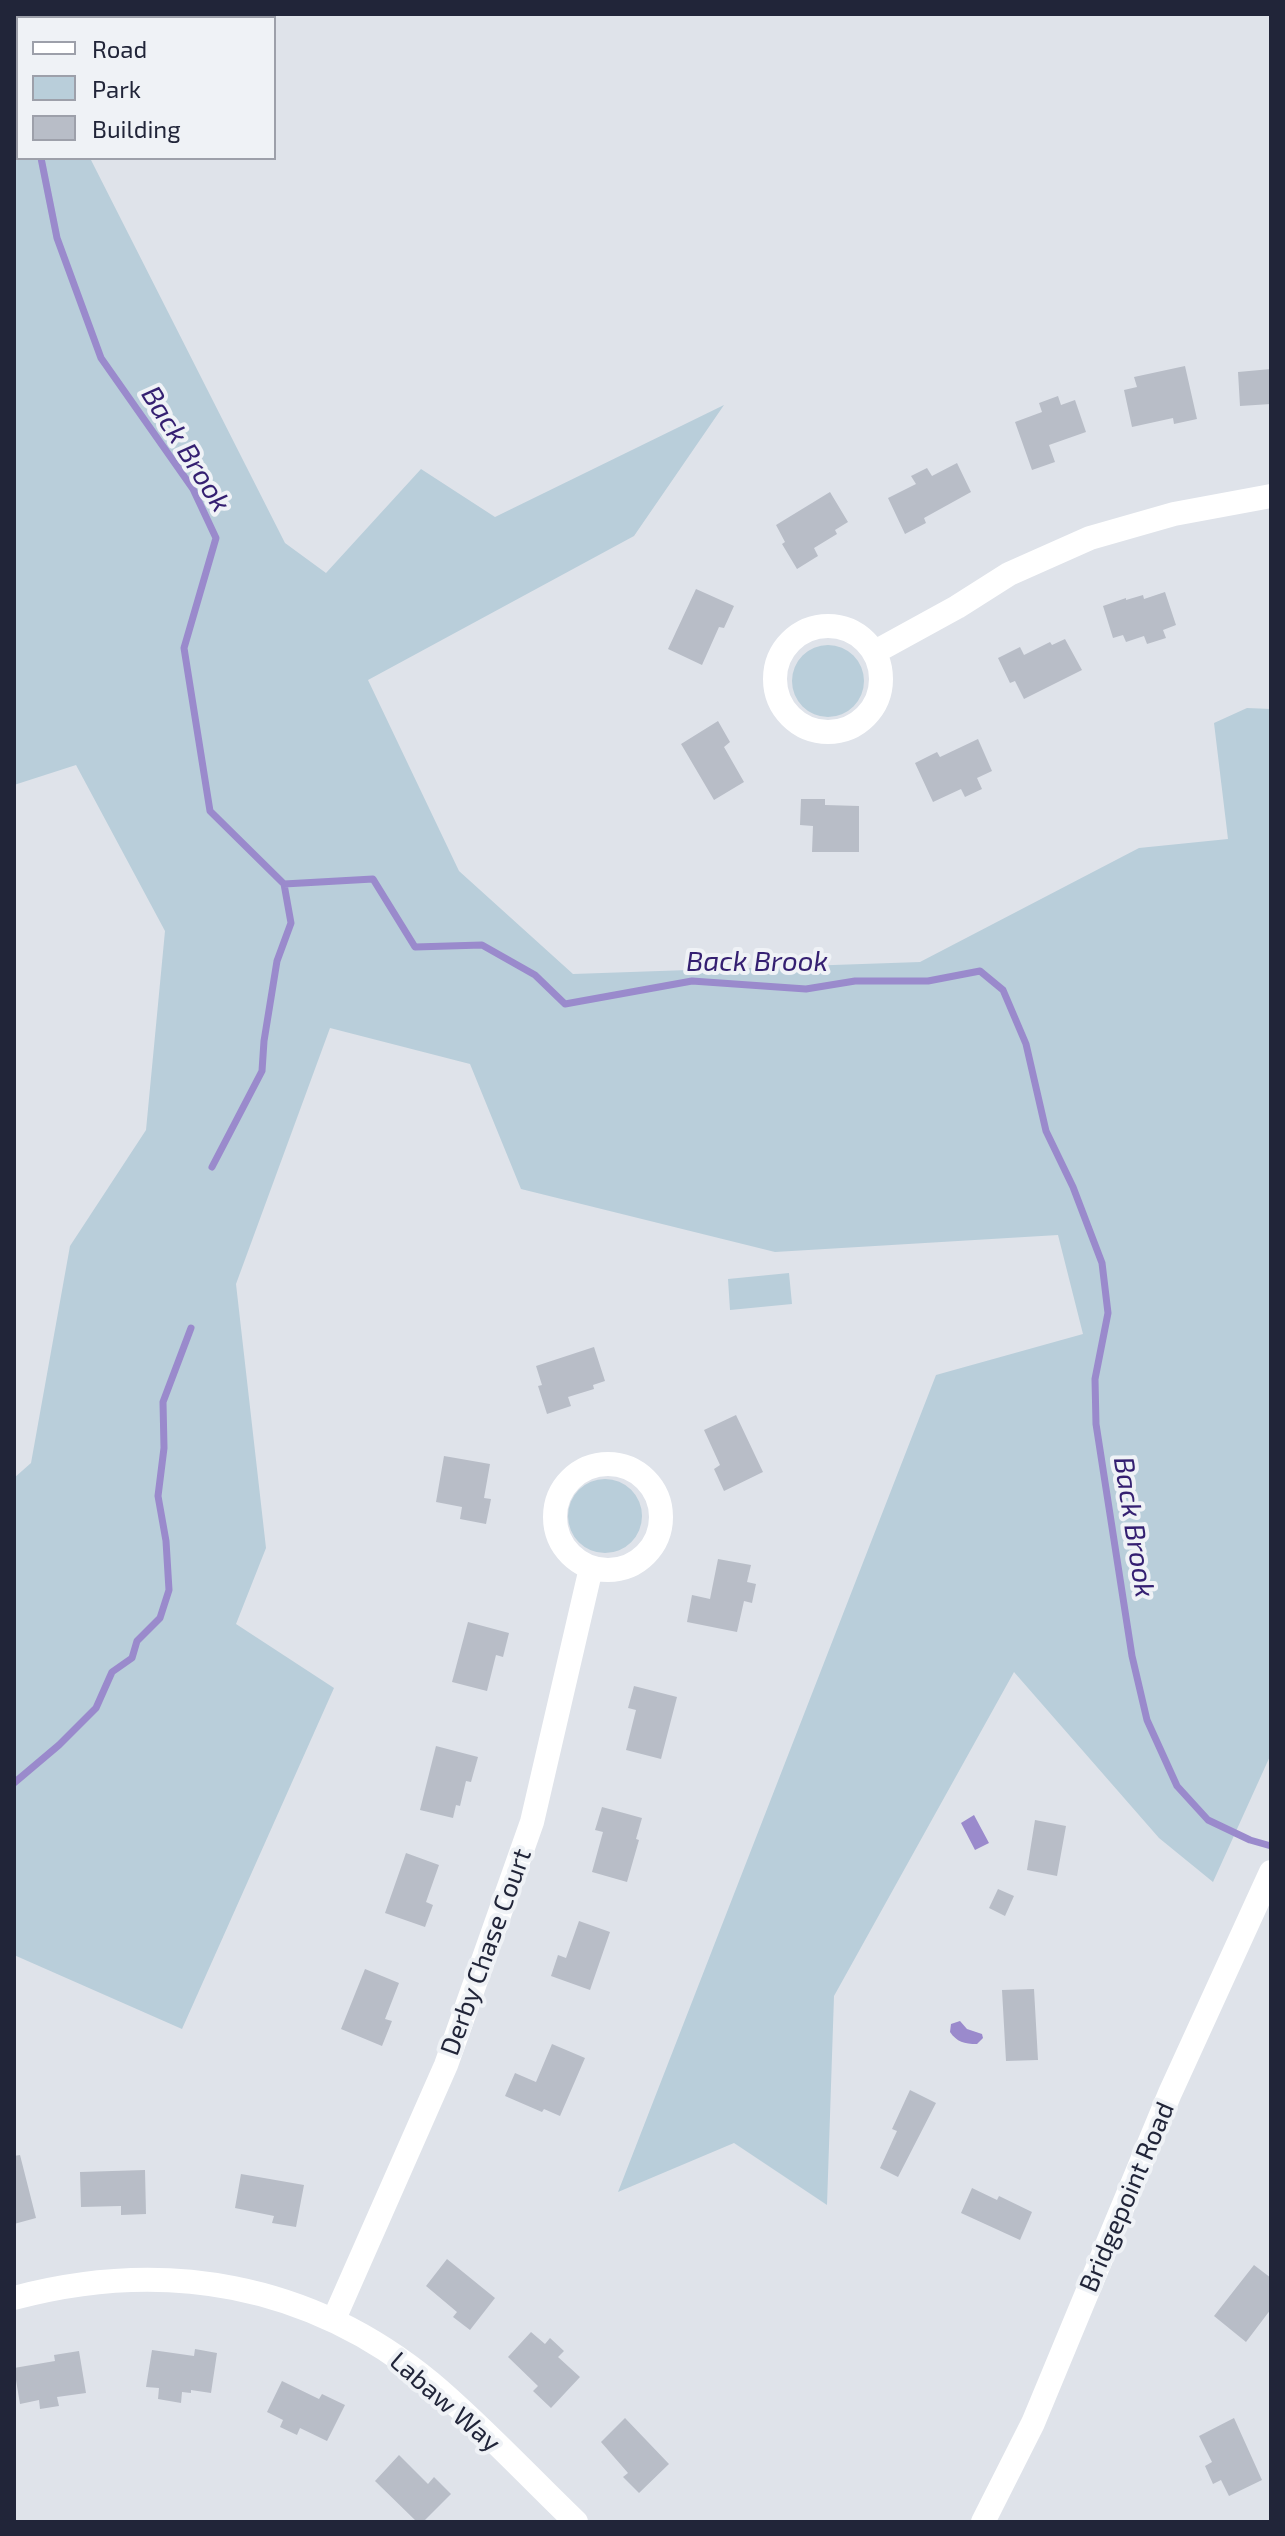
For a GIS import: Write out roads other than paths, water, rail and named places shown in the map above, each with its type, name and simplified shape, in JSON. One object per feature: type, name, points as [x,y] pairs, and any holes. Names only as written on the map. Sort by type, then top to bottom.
[{"type":"street","points":[[875,652],[1009,574],[1090,538],[1174,514],[1271,496]]},
{"type":"street","points":[[823,626],[849,629],[864,638],[875,652],[881,669],[881,687],[876,704],[866,718],[851,728],[833,733],[816,732],[799,725],[786,712],[774,679],[777,662],[785,646],[798,634],[823,626]]},
{"type":"street","points":[[602,1464],[621,1465],[634,1470],[650,1483],[660,1507],[660,1532],[652,1548],[633,1564],[608,1571],[591,1568],[575,1560],[563,1546],[555,1520],[560,1494],[570,1479],[585,1469],[602,1464]]},
{"type":"street","name":"Derby Chase Court","points":[[334,2319],[446,2065],[532,1822],[591,1568]]},
{"type":"street","name":"Bridgepoint Road","points":[[983,2522],[1033,2423],[1170,2093],[1271,1872]]},
{"type":"street","name":"Labaw Way","points":[[14,2298],[93,2281],[176,2280],[262,2295],[334,2319],[433,2384],[576,2522]]},
{"type":"waterway","name":"Back Brook","points":[[14,47],[16,52]]},
{"type":"waterway","name":"Back Brook","points":[[41,160],[57,238],[101,358],[193,489],[216,538],[184,648],[210,811],[284,884],[373,879],[415,947],[482,945],[535,975],[565,1004],[692,981],[806,989],[855,981],[928,981],[980,971],[1003,990],[1026,1044],[1046,1131],[1073,1187],[1102,1263],[1108,1313],[1095,1379],[1096,1424],[1132,1656],[1147,1720],[1177,1786],[1208,1820],[1250,1840],[1271,1846]]},
{"type":"waterway","points":[[212,1167],[262,1071],[277,961],[291,923],[284,884]]},
{"type":"waterway","points":[[14,1783],[96,1708],[112,1672],[132,1658],[137,1641],[160,1618],[169,1590],[166,1541],[158,1496],[164,1448],[163,1402],[191,1328]]}]
